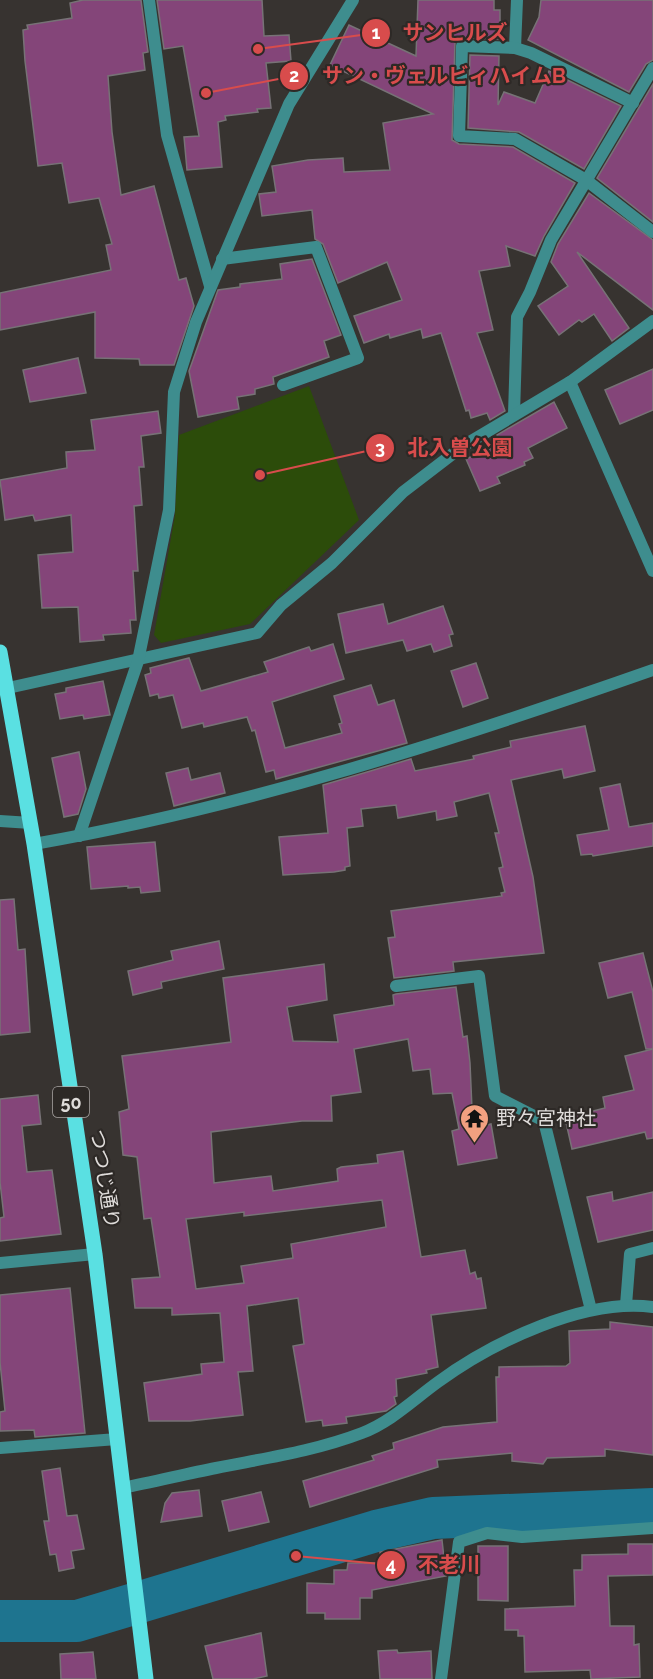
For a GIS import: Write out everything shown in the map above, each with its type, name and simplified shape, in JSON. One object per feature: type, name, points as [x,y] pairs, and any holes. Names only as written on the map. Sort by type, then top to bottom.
[{"type":"main road","name":"つつじ通り","points":[[0,652],[6,697],[31,823],[95,1254],[146,1679]]},
{"type":"street","points":[[149,0],[167,135],[210,286]]},
{"type":"street","points":[[79,836],[138,661],[169,510],[174,392],[210,286],[289,104],[353,0]]},
{"type":"street","points":[[515,48],[517,0]]},
{"type":"street","points":[[633,103],[531,53],[515,48],[462,46],[459,136],[515,139],[586,180],[653,232]]},
{"type":"street","points":[[514,414],[517,317],[551,240],[653,68]]},
{"type":"street","points":[[222,259],[316,247],[358,358],[283,385]]},
{"type":"street","points":[[6,697],[138,661],[256,633],[281,605],[332,563],[403,492],[463,446],[570,382],[653,321]]},
{"type":"street","points":[[570,382],[653,571]]},
{"type":"street","points":[[34,844],[176,816],[279,789],[507,722],[653,670]]},
{"type":"street","points":[[0,821],[31,823]]},
{"type":"street","points":[[396,986],[479,976],[495,1096],[544,1121],[591,1310]]},
{"type":"street","points":[[626,1305],[630,1254],[653,1248]]},
{"type":"street","points":[[0,1263],[95,1254]]},
{"type":"street","points":[[122,1488],[281,1457],[363,1433],[388,1421],[439,1381],[475,1359],[543,1327],[591,1310],[626,1305],[653,1307]]},
{"type":"street","points":[[0,1448],[117,1439]]},
{"type":"street","points":[[441,1679],[459,1542],[487,1533],[522,1537],[653,1528]]},
{"type":"green space","points":[[309,386],[359,520],[250,624],[161,643],[154,635],[175,515],[179,435]]},
{"type":"building","points":[[83,0],[141,0],[148,52],[143,53],[145,70],[108,76],[112,132],[121,195],[154,186],[179,280],[186,278],[194,306],[174,365],[140,365],[139,359],[95,358],[95,312],[0,330],[0,293],[111,270],[106,245],[112,244],[99,198],[69,203],[62,163],[38,166],[25,61],[23,30],[28,29],[27,25],[72,18],[70,3]]},
{"type":"building","points":[[157,0],[262,0],[264,36],[289,35],[291,61],[266,63],[271,108],[225,116],[226,120],[218,122],[222,167],[187,170],[184,137],[199,136],[183,46],[164,49]]},
{"type":"building","points":[[418,0],[494,0],[494,10],[500,10],[500,39],[462,38],[455,42],[452,140],[459,144],[513,147],[575,183],[535,256],[506,246],[510,266],[479,271],[493,330],[477,333],[505,411],[490,420],[487,413],[471,418],[469,410],[466,411],[441,333],[423,338],[421,329],[390,338],[389,334],[364,343],[354,316],[402,300],[387,262],[338,283],[323,244],[315,239],[312,210],[262,216],[259,194],[276,192],[272,166],[308,160],[343,158],[344,172],[390,170],[383,123],[433,114],[330,65],[349,25],[416,56]]},
{"type":"building","points":[[541,0],[653,0],[653,60],[646,64],[629,92],[528,40],[539,17]]},
{"type":"building","points":[[470,55],[499,56],[498,105],[504,92],[535,103],[549,71],[621,106],[584,169],[519,132],[468,128]]},
{"type":"building","points":[[653,84],[653,222],[597,178]]},
{"type":"building","points":[[589,193],[653,240],[653,310],[577,252],[629,328],[612,341],[594,314],[582,322],[579,320],[559,335],[538,306],[568,286],[551,262],[558,244]]},
{"type":"building","points":[[312,259],[341,335],[324,341],[329,357],[273,377],[274,384],[255,389],[255,394],[237,397],[239,409],[198,417],[189,371],[218,290],[240,287],[240,284],[282,279],[280,264]]},
{"type":"building","points":[[78,358],[86,393],[30,402],[23,370]]},
{"type":"building","points":[[653,369],[653,410],[620,424],[605,390]]},
{"type":"building","points":[[554,402],[567,428],[528,448],[533,458],[524,462],[525,465],[497,477],[500,483],[480,491],[466,459],[501,444],[497,435]]},
{"type":"building","points":[[158,411],[161,433],[141,436],[144,467],[139,467],[142,505],[134,506],[138,571],[133,571],[136,620],[130,620],[131,633],[103,635],[104,640],[80,642],[78,607],[42,608],[38,555],[73,552],[71,515],[35,521],[33,515],[5,520],[0,480],[67,468],[66,452],[95,450],[91,420]]},
{"type":"building","points":[[383,604],[388,624],[443,606],[453,634],[449,635],[452,646],[434,652],[431,644],[407,651],[403,640],[346,653],[338,614]]},
{"type":"building","points":[[333,644],[344,679],[272,702],[285,748],[342,733],[339,724],[342,723],[334,696],[371,685],[378,705],[394,700],[407,743],[276,779],[274,770],[266,772],[255,730],[252,731],[247,717],[204,727],[203,723],[182,728],[173,695],[159,698],[158,694],[150,696],[145,675],[151,673],[150,668],[189,658],[201,691],[268,672],[264,662],[309,647],[311,651]]},
{"type":"building","points":[[476,663],[488,698],[463,707],[451,671]]},
{"type":"building","points":[[103,681],[110,715],[84,719],[83,715],[60,719],[55,694],[66,692],[66,688]]},
{"type":"building","points":[[585,726],[595,771],[564,778],[562,769],[511,780],[533,877],[544,953],[453,962],[454,971],[394,978],[388,938],[395,937],[391,911],[502,896],[501,893],[505,892],[499,868],[503,867],[495,833],[499,833],[489,793],[454,802],[457,816],[437,820],[436,811],[398,818],[396,805],[361,809],[363,826],[347,828],[350,866],[345,867],[345,870],[334,872],[283,875],[279,837],[328,833],[323,785],[411,759],[415,771],[474,759],[473,756],[511,747],[510,741]]},
{"type":"building","points":[[79,752],[86,789],[78,814],[64,817],[52,758]]},
{"type":"building","points":[[188,768],[191,780],[220,773],[225,793],[174,806],[166,773]]},
{"type":"building","points":[[620,784],[629,827],[653,823],[653,846],[593,856],[592,854],[581,855],[577,835],[609,830],[600,788]]},
{"type":"building","points":[[155,842],[160,891],[141,893],[140,887],[128,888],[128,886],[91,889],[87,847]]},
{"type":"building","points":[[14,899],[18,950],[25,949],[30,1032],[0,1035],[0,900]]},
{"type":"building","points":[[219,941],[224,969],[161,982],[162,988],[133,995],[128,971],[173,960],[171,951]]},
{"type":"building","points":[[643,953],[653,992],[653,1049],[646,1049],[632,992],[608,998],[599,963]]},
{"type":"building","points":[[324,964],[327,1000],[287,1007],[293,1041],[338,1042],[334,1015],[394,1005],[393,995],[396,994],[456,987],[463,1037],[467,1036],[472,1109],[476,1108],[477,1117],[481,1116],[483,1126],[491,1124],[497,1158],[458,1165],[452,1131],[459,1129],[452,1093],[433,1094],[430,1069],[413,1071],[408,1039],[354,1049],[361,1092],[331,1096],[332,1121],[302,1121],[211,1132],[214,1183],[271,1176],[273,1191],[338,1181],[337,1169],[341,1167],[378,1163],[377,1155],[403,1151],[421,1257],[465,1250],[470,1274],[475,1272],[477,1279],[481,1278],[486,1308],[431,1315],[438,1367],[426,1370],[427,1373],[396,1379],[397,1396],[394,1397],[396,1404],[386,1411],[346,1417],[347,1423],[323,1426],[322,1420],[306,1422],[293,1346],[304,1344],[298,1298],[247,1306],[253,1371],[238,1372],[243,1415],[190,1421],[149,1421],[144,1383],[202,1374],[201,1364],[224,1362],[220,1313],[172,1315],[172,1308],[135,1308],[132,1279],[160,1277],[151,1218],[144,1219],[137,1157],[123,1155],[119,1112],[129,1109],[122,1056],[231,1042],[223,978]],"holes":[[[382,1200],[386,1227],[291,1244],[293,1258],[241,1266],[244,1283],[196,1289],[186,1219],[244,1212],[244,1216]]]},
{"type":"building","points":[[653,1049],[653,1138],[647,1139],[645,1132],[572,1149],[565,1118],[605,1108],[603,1097],[634,1090],[625,1056]]},
{"type":"building","points":[[38,1095],[41,1124],[22,1126],[27,1172],[52,1170],[61,1234],[0,1241],[0,1218],[4,1217],[0,1182],[0,1099]]},
{"type":"building","points":[[612,1192],[613,1201],[653,1192],[653,1230],[598,1242],[587,1197]]},
{"type":"building","points":[[70,1288],[85,1433],[35,1437],[34,1430],[0,1431],[0,1412],[5,1411],[0,1362],[0,1295]]},
{"type":"building","points":[[610,1322],[653,1327],[653,1455],[605,1449],[605,1456],[547,1458],[543,1464],[512,1461],[512,1453],[437,1460],[438,1467],[310,1507],[303,1481],[374,1460],[372,1456],[394,1449],[393,1443],[443,1427],[497,1422],[496,1377],[499,1377],[499,1367],[566,1366],[570,1363],[569,1331],[610,1329]]},
{"type":"building","points":[[60,1468],[67,1516],[77,1515],[84,1549],[71,1551],[74,1568],[59,1571],[56,1554],[50,1555],[44,1521],[49,1521],[42,1471]]},
{"type":"building","points":[[199,1490],[202,1516],[161,1522],[165,1503],[172,1493]]},
{"type":"building","points":[[261,1492],[269,1522],[229,1531],[222,1501]]},
{"type":"building","points":[[442,1540],[446,1576],[372,1590],[372,1598],[360,1598],[360,1619],[325,1619],[325,1613],[307,1613],[307,1583],[334,1584],[334,1570],[347,1570],[348,1563],[382,1563],[380,1552]]},
{"type":"building","points":[[628,1544],[653,1544],[653,1575],[608,1576],[610,1626],[634,1626],[634,1645],[639,1644],[640,1677],[591,1679],[590,1670],[525,1672],[524,1636],[518,1636],[518,1630],[505,1630],[505,1609],[575,1606],[574,1570],[582,1570],[582,1555],[628,1554]]},
{"type":"building","points":[[478,1546],[508,1546],[508,1601],[478,1600]]},
{"type":"building","points":[[261,1633],[267,1676],[253,1679],[213,1679],[205,1646]]},
{"type":"building","points":[[397,1650],[398,1653],[431,1651],[432,1679],[380,1679],[378,1651]]},
{"type":"building","points":[[93,1652],[96,1679],[61,1679],[60,1654]]},
{"type":"waterway","points":[[0,1621],[77,1621],[376,1531],[433,1518],[653,1509]]},
{"type":"place","name":"サンヒルズ","points":[[258,49]]},
{"type":"place","name":"サン・ヴェルビィハイムB","points":[[206,93]]},
{"type":"place","name":"北入曽公園","points":[[260,475]]},
{"type":"place","name":"野々宮神社","points":[[475,1144]]},
{"type":"place","name":"不老川","points":[[296,1556]]}]
